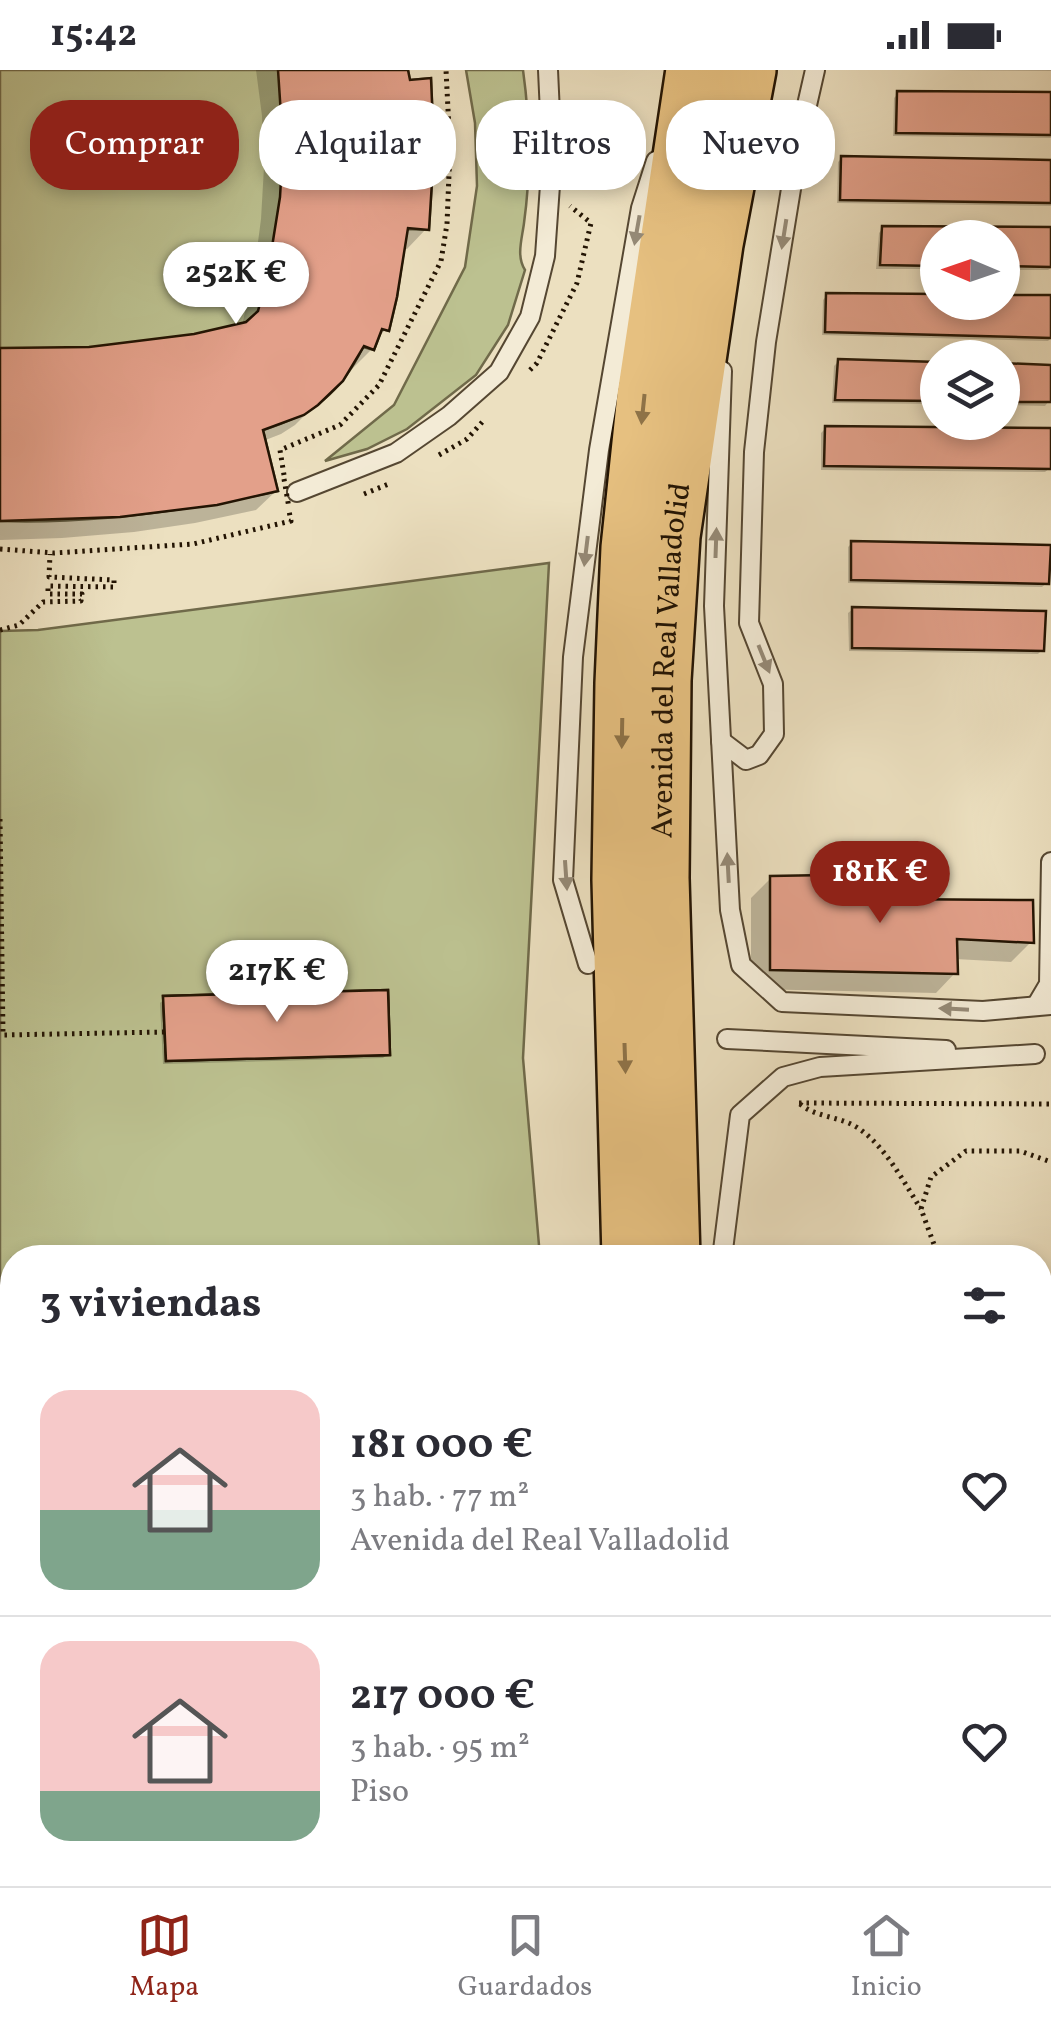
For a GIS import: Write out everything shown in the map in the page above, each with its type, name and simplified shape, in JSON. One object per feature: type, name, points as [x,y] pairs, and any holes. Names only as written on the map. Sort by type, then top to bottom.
[{"type":"highway","name":"Avenida del Real Valladolid","points":[[630,1245],[620,880],[629,548],[644,396],[694,70]]},
{"type":"highway","name":"Avenida del Real Valladolid","points":[[672,1245],[661,878],[663,680],[672,536],[714,244],[749,70]]},
{"type":"highway","points":[[689,417],[688,687],[693,901],[709,1245]]},
{"type":"lane","points":[[290,493],[396,452],[449,416],[498,372],[530,317],[545,256],[552,157],[548,70]]},
{"type":"lane","points":[[588,964],[564,880],[573,657],[600,450],[641,208],[686,70]]},
{"type":"lane","points":[[728,278],[749,70]]},
{"type":"lane","points":[[721,740],[746,760],[759,755],[774,734],[774,684],[749,623],[754,452],[766,342],[799,140],[815,70]]},
{"type":"lane","points":[[722,354],[714,606],[730,910],[741,965],[782,1002],[983,1011],[1044,1006],[1049,984],[1050,862]]},
{"type":"lane","points":[[727,1039],[1043,1054]]},
{"type":"lane","points":[[724,1245],[740,1115],[783,1077],[820,1067],[1043,1054]]},
{"type":"path","points":[[0,549],[50,552],[194,544],[291,521],[290,493],[280,450],[340,425],[379,386],[441,261],[450,149],[446,70]]},
{"type":"path","points":[[0,630],[19,624],[42,602],[82,602],[82,594],[48,594],[48,586],[114,587],[114,580],[50,578],[50,552]]},
{"type":"path","points":[[0,819],[2,1035],[165,1032]]},
{"type":"path","points":[[776,1084],[810,1112],[856,1126],[885,1153],[921,1209],[934,1245]]},
{"type":"path","points":[[798,1103],[1051,1104]]},
{"type":"path","points":[[921,1209],[932,1177],[966,1151],[1020,1150],[1051,1162]]},
{"type":"green space","points":[[0,70],[408,70],[410,80],[431,78],[432,100],[259,100],[259,190],[431,190],[429,230],[407,229],[389,331],[382,329],[374,350],[363,347],[345,377],[323,400],[296,417],[263,430],[278,491],[140,515],[0,521]]},
{"type":"green space","points":[[466,70],[523,70],[526,100],[476,100],[476,154]]},
{"type":"green space","points":[[476,190],[527,190],[520,247],[525,270],[508,325],[476,375],[407,429],[367,449],[325,461],[394,405],[465,267]]},
{"type":"green space","points":[[549,563],[523,1058],[539,1245],[0,1245],[0,631],[38,630]]},
{"type":"building","points":[[278,70],[408,70],[410,80],[431,78],[432,100],[280,100]]},
{"type":"building","points":[[897,91],[1051,92],[1051,135],[896,133]]},
{"type":"building","points":[[841,156],[1051,160],[1051,203],[840,200]]},
{"type":"building","points":[[280,190],[431,190],[429,230],[408,228],[389,331],[382,329],[374,350],[364,346],[343,381],[318,405],[304,415],[263,430],[278,491],[217,505],[120,517],[0,521],[0,348],[89,347],[194,334],[246,322],[258,311]]},
{"type":"building","points":[[882,226],[920,226],[920,266],[880,265]]},
{"type":"building","points":[[1020,227],[1051,227],[1051,267],[1020,266]]},
{"type":"building","points":[[826,293],[920,294],[920,320],[1020,320],[1020,295],[1051,295],[1051,338],[825,332]]},
{"type":"building","points":[[838,359],[920,361],[920,401],[835,400]]},
{"type":"building","points":[[1020,364],[1051,365],[1051,402],[1020,402]]},
{"type":"building","points":[[825,426],[920,427],[920,440],[1020,440],[1020,428],[1051,428],[1051,469],[824,466]]},
{"type":"building","points":[[851,541],[1051,545],[1049,584],[851,580]]},
{"type":"building","points":[[852,607],[1046,611],[1044,651],[852,648]]},
{"type":"building","points":[[885,874],[887,899],[1033,900],[1034,943],[957,939],[958,974],[770,970],[770,876]]},
{"type":"building","points":[[388,990],[390,1055],[166,1061],[163,996]]},
{"type":"building","points":[[388,990],[390,1055],[166,1061],[163,996]]}]
